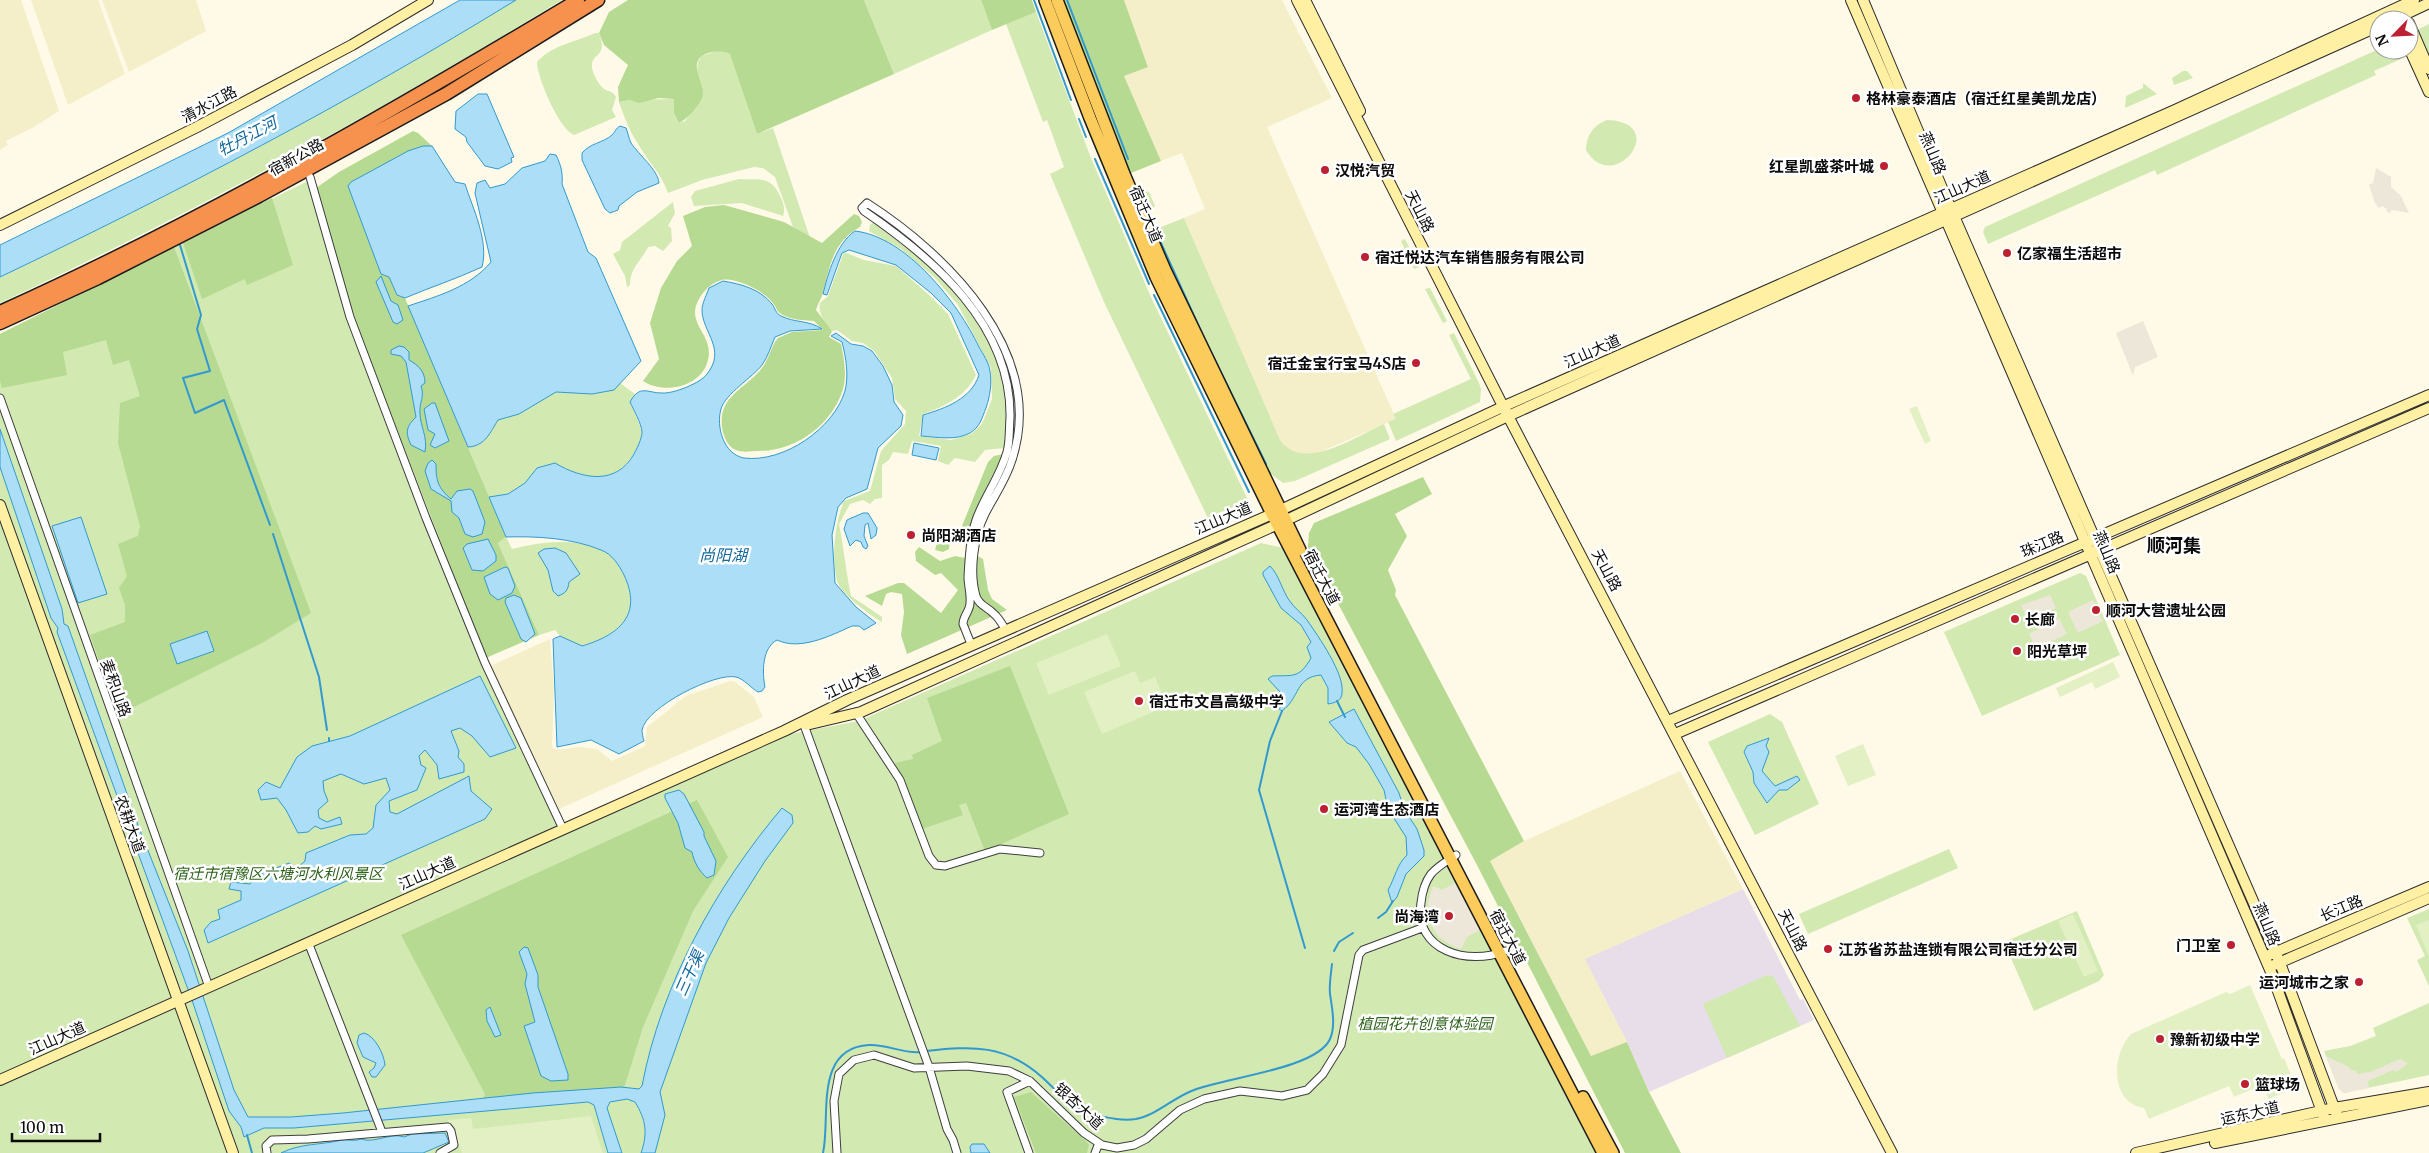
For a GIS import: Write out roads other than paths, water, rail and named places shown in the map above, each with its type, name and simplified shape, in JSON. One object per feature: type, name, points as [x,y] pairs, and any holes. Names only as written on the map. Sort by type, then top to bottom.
[{"type":"highway","name":"宿新公路","points":[[0,312],[236,196],[416,97],[578,0]]},
{"type":"highway","name":"宿新公路","points":[[0,323],[98,278],[259,196],[446,94],[598,0]]},
{"type":"main road","name":"宿迁大道","points":[[1045,0],[1087,111],[1156,277],[1453,857],[1613,1153]]},
{"type":"main road","name":"宿迁大道","points":[[1057,0],[1106,129],[1162,263],[1279,517]]},
{"type":"main road","name":"宿迁大道","points":[[1503,952],[1603,1153]]},
{"type":"street","name":"清水江路","points":[[0,225],[198,127],[352,45],[428,0]]},
{"type":"street","name":"天山路","points":[[1297,0],[1508,410],[1899,1153]]},
{"type":"street","name":"天山路","points":[[1305,0],[1508,410]]},
{"type":"street","name":"燕山路","points":[[1851,0],[1949,215],[2090,539],[2091,554],[2269,968],[2324,1116]]},
{"type":"street","name":"燕山路","points":[[1863,0],[1949,215]]},
{"type":"street","points":[[2386,0],[2395,10]]},
{"type":"street","name":"江山大道","points":[[2404,10],[2414,0]]},
{"type":"street","name":"江山大道","points":[[2412,10],[2429,3]]},
{"type":"street","name":"江山大道","points":[[1949,215],[2174,110],[2369,28]]},
{"type":"street","name":"江山大道","points":[[784,731],[856,713],[1508,410],[2369,30]]},
{"type":"street","points":[[2419,51],[2429,69]]},
{"type":"street","points":[[2414,60],[2429,92]]},
{"type":"street","points":[[310,177],[350,317],[426,518],[485,663],[563,829]]},
{"type":"street","points":[[972,644],[963,624],[970,605],[968,577],[972,535],[979,512],[1002,468],[1008,450],[1010,407],[1008,386],[1002,366],[987,333],[957,289],[944,273],[916,248],[864,211],[862,208],[867,203],[920,240],[949,268],[990,322],[1010,364],[1018,402],[1016,448],[1006,477],[982,523],[977,542],[974,569],[978,600],[984,607],[994,613],[1005,629]]},
{"type":"street","name":"珠江路","points":[[1671,720],[2429,395]]},
{"type":"street","name":"麦积山路","points":[[0,398],[208,987]]},
{"type":"street","name":"珠江路","points":[[1678,733],[2429,408]]},
{"type":"street","name":"农耕大道","points":[[0,505],[233,1153]]},
{"type":"street","name":"江山大道","points":[[0,1080],[784,731],[847,700],[1005,629],[1279,517]]},
{"type":"street","name":"燕山路","points":[[2090,539],[2101,550],[2280,963],[2336,1113]]},
{"type":"street","points":[[856,713],[896,772],[929,856],[936,865],[946,866],[1000,849],[1040,853]]},
{"type":"street","points":[[804,725],[928,1066],[947,1129],[957,1153]]},
{"type":"street","name":"天山路","points":[[1678,733],[1892,1153]]},
{"type":"street","points":[[1453,857],[1431,874],[1426,883],[1420,907],[1422,928],[1430,939],[1452,954],[1474,957],[1503,952]]},
{"type":"street","name":"长江路","points":[[2264,957],[2429,887]]},
{"type":"street","name":"长江路","points":[[2269,968],[2429,898]]},
{"type":"street","name":"银杏大道","points":[[837,1153],[834,1091],[839,1074],[847,1065],[859,1058],[874,1055],[914,1068],[967,1066],[1009,1071],[1030,1081],[1084,1134],[1099,1143],[1117,1148],[1134,1145],[1146,1139],[1180,1110],[1222,1094],[1240,1091],[1282,1096],[1307,1090],[1323,1074],[1341,1045],[1359,955],[1364,949],[1422,928]]},
{"type":"street","points":[[308,942],[381,1129]]},
{"type":"street","points":[[1029,1153],[1007,1092],[1030,1081]]},
{"type":"street","name":"运东大道","points":[[2167,1153],[2429,1092]]},
{"type":"street","name":"运东大道","points":[[2336,1113],[2429,1100]]},
{"type":"street","name":"运东大道","points":[[2136,1153],[2324,1116]]},
{"type":"street","points":[[267,1153],[266,1146],[272,1140],[308,1139],[381,1129],[448,1127],[451,1131],[454,1145],[440,1153]]},
{"type":"street","points":[[1095,1153],[1099,1143]]},
{"type":"water","name":"牡丹江河","points":[[460,0],[516,0],[390,74],[262,145],[132,213],[0,277],[0,245],[228,133]]},
{"type":"water","points":[[478,94],[487,94],[514,157],[511,158],[512,162],[498,169],[485,166],[467,142],[466,137],[455,129],[456,111]]},
{"type":"water","points":[[620,126],[626,128],[631,143],[652,168],[659,183],[637,192],[619,206],[618,210],[610,213],[605,209],[582,160],[582,153],[589,147],[608,138]]},
{"type":"water","points":[[423,146],[432,146],[455,182],[465,184],[482,236],[484,257],[482,267],[405,298],[397,295],[389,277],[381,274],[348,186],[351,182],[408,151]]},
{"type":"water","points":[[550,154],[556,155],[558,159],[562,173],[562,184],[588,252],[596,258],[641,361],[614,390],[592,394],[556,392],[519,414],[498,420],[483,441],[468,447],[408,306],[453,290],[483,271],[491,262],[475,193],[477,183],[485,180],[490,188],[505,184],[522,168],[545,161]]},
{"type":"water","points":[[855,231],[874,236],[893,245],[912,259],[944,293],[970,330],[987,362],[991,381],[989,399],[983,415],[978,425],[970,433],[952,438],[921,436],[923,415],[949,406],[964,396],[979,375],[951,313],[931,293],[896,265],[849,250],[842,253],[827,295],[823,294],[830,269],[838,251]]},
{"type":"water","points":[[381,276],[391,301],[398,305],[403,320],[397,324],[393,322],[376,282]]},
{"type":"water","name":"尚阳湖","points":[[723,281],[743,286],[762,294],[781,316],[812,324],[822,329],[790,331],[775,337],[762,365],[728,397],[721,409],[721,431],[726,445],[737,455],[744,458],[759,458],[791,449],[819,430],[830,418],[839,405],[845,391],[847,379],[846,360],[842,342],[831,336],[836,333],[851,344],[863,346],[872,351],[883,366],[892,385],[894,402],[903,415],[901,426],[878,448],[867,489],[846,498],[838,507],[832,535],[835,583],[856,607],[876,623],[864,630],[859,626],[852,626],[825,638],[805,643],[795,644],[777,640],[768,649],[766,654],[764,661],[765,687],[762,691],[758,692],[736,677],[726,677],[713,680],[683,693],[656,711],[646,721],[642,730],[644,741],[619,754],[591,740],[557,747],[553,639],[560,636],[582,646],[607,636],[617,629],[629,612],[631,601],[629,589],[624,575],[612,557],[601,550],[578,543],[554,539],[506,537],[489,497],[508,494],[525,483],[537,468],[555,463],[565,469],[587,476],[608,475],[618,471],[627,464],[634,454],[642,435],[640,424],[630,402],[634,396],[641,391],[667,393],[686,387],[704,377],[713,365],[714,349],[703,318],[702,307],[709,288]]},
{"type":"water","points":[[399,346],[404,347],[409,352],[409,360],[420,369],[425,379],[425,383],[421,386],[420,418],[426,447],[425,452],[411,445],[408,437],[408,427],[416,417],[406,362],[401,356],[391,354],[391,350]]},
{"type":"water","points":[[435,403],[449,441],[435,448],[430,445],[435,434],[428,430],[424,409]]},
{"type":"water","name":"三干渠","points":[[0,429],[62,609],[64,624],[68,626],[139,828],[188,951],[234,1090],[248,1117],[291,1117],[343,1113],[533,1093],[621,1087],[639,1089],[642,1086],[651,1048],[663,1011],[677,974],[694,938],[735,870],[758,838],[782,808],[792,815],[793,823],[765,861],[729,918],[706,963],[660,1092],[665,1115],[655,1153],[641,1153],[645,1139],[644,1121],[635,1102],[627,1099],[610,1102],[607,1108],[622,1153],[608,1153],[594,1105],[588,1102],[294,1128],[264,1128],[244,1137],[241,1127],[229,1111],[193,1003],[57,632],[58,628],[51,618],[0,467]]},
{"type":"water","points":[[914,443],[939,448],[936,460],[912,455]]},
{"type":"water","points":[[432,460],[436,464],[439,484],[451,499],[457,491],[470,489],[473,491],[485,522],[482,534],[473,537],[465,534],[459,518],[452,512],[451,501],[431,489],[425,471],[428,463]]},
{"type":"water","points":[[863,513],[868,513],[877,528],[876,535],[871,539],[868,523],[865,525],[864,536],[868,546],[866,549],[861,542],[856,540],[850,546],[844,529],[847,520]]},
{"type":"water","points":[[81,517],[107,594],[78,603],[52,526]]},
{"type":"water","points":[[488,539],[496,555],[496,561],[483,571],[472,570],[463,548],[467,544]]},
{"type":"water","points":[[555,548],[566,553],[580,574],[569,582],[565,592],[558,596],[553,591],[548,570],[538,553],[544,549]]},
{"type":"water","points":[[1270,566],[1289,600],[1307,620],[1324,645],[1335,666],[1342,685],[1342,696],[1333,703],[1328,704],[1328,688],[1321,675],[1306,680],[1288,706],[1282,711],[1279,709],[1282,694],[1268,679],[1272,676],[1299,673],[1303,670],[1311,658],[1307,647],[1311,642],[1301,625],[1281,608],[1263,575],[1263,572]]},
{"type":"water","points":[[505,567],[508,568],[515,586],[512,593],[498,600],[490,594],[484,577]]},
{"type":"water","points":[[514,595],[521,598],[535,634],[526,642],[521,639],[505,602],[506,598]]},
{"type":"water","points":[[207,631],[214,651],[177,664],[170,644]]},
{"type":"water","points":[[480,676],[516,748],[490,757],[472,736],[460,728],[451,731],[459,751],[458,757],[464,764],[464,772],[439,779],[437,765],[425,750],[419,756],[421,765],[426,768],[417,790],[389,801],[390,812],[397,814],[469,776],[471,791],[492,809],[485,819],[208,943],[204,930],[211,922],[220,919],[218,910],[241,900],[241,891],[229,889],[231,882],[250,884],[258,875],[289,863],[297,868],[305,861],[306,853],[350,835],[366,834],[373,828],[376,805],[390,790],[386,778],[364,784],[341,774],[323,781],[328,801],[318,810],[319,818],[327,822],[340,817],[342,824],[321,829],[315,826],[308,832],[298,833],[286,810],[277,798],[261,800],[258,790],[266,782],[280,788],[297,757],[312,746],[350,736]]},
{"type":"water","points":[[1354,709],[1399,793],[1404,809],[1417,829],[1424,850],[1424,856],[1406,874],[1397,897],[1392,903],[1388,890],[1398,867],[1407,855],[1406,837],[1388,809],[1384,790],[1369,764],[1356,747],[1347,743],[1329,722]]},
{"type":"water","points":[[1769,738],[1766,746],[1769,752],[1762,771],[1775,786],[1797,776],[1800,780],[1787,790],[1779,790],[1767,803],[1754,783],[1753,772],[1744,752],[1747,746]]},
{"type":"water","points":[[679,790],[684,794],[704,832],[704,836],[716,861],[714,875],[707,878],[697,866],[692,852],[685,848],[678,823],[665,798],[665,794]]},
{"type":"water","points":[[524,947],[528,948],[538,975],[538,987],[568,1074],[568,1080],[551,1081],[541,1076],[524,1026],[535,1022],[525,984],[527,974],[519,952]]},
{"type":"water","points":[[490,1007],[501,1035],[495,1037],[487,1021],[486,1010]]},
{"type":"water","points":[[364,1033],[375,1042],[381,1051],[384,1061],[385,1065],[376,1077],[372,1077],[369,1072],[376,1063],[363,1057],[357,1043],[359,1035]]},
{"type":"water","points":[[445,1133],[449,1142],[423,1153],[281,1153],[304,1146],[342,1140],[371,1140],[394,1136],[404,1137],[412,1134]]},
{"type":"water","points":[[972,1144],[984,1144],[990,1153],[971,1153],[970,1147]]},
{"type":"waterway","points":[[1034,0],[1071,100]]},
{"type":"waterway","points":[[1067,0],[1128,159]]},
{"type":"waterway","points":[[1079,119],[1086,137]]},
{"type":"waterway","points":[[1095,159],[1149,284]]},
{"type":"waterway","points":[[1156,232],[1205,340],[1266,464]]},
{"type":"waterway","points":[[180,245],[201,315],[197,329],[210,371],[183,378],[195,413],[224,400],[270,525]]},
{"type":"waterway","points":[[1154,295],[1249,492]]},
{"type":"waterway","points":[[273,534],[319,677],[327,730]]},
{"type":"waterway","points":[[1337,701],[1345,717]]},
{"type":"waterway","points":[[1282,711],[1270,741],[1259,790],[1305,948]]},
{"type":"waterway","points":[[1378,918],[1386,912],[1393,901]]},
{"type":"waterway","points":[[1334,951],[1339,942],[1353,933]]},
{"type":"waterway","points":[[926,1051],[974,1048],[1002,1053],[1029,1067],[1080,1109],[1110,1118],[1136,1119],[1151,1114],[1194,1090],[1289,1065],[1307,1058],[1322,1049],[1330,1039],[1333,1028],[1330,990],[1332,964]]},
{"type":"waterway","points":[[823,1153],[828,1087],[832,1071],[839,1058],[851,1049],[869,1045],[908,1052],[921,1052]]},
{"type":"waterway","points":[[247,1135],[252,1153]]},
{"type":"place","name":"格林豪泰酒店（宿迁红星美凯龙店）","points":[[1856,98]]},
{"type":"place","name":"红星凯盛茶叶城","points":[[1884,166]]},
{"type":"place","name":"汉悦汽贸","points":[[1325,170]]},
{"type":"place","name":"亿家福生活超市","points":[[2007,253]]},
{"type":"place","name":"宿迁悦达汽车销售服务有限公司","points":[[1365,257]]},
{"type":"place","name":"宿迁金宝行宝马4S店","points":[[1416,363]]},
{"type":"place","name":"尚阳湖酒店","points":[[911,535]]},
{"type":"place","name":"顺河大营遗址公园","points":[[2096,610]]},
{"type":"place","name":"长廊","points":[[2015,619]]},
{"type":"place","name":"阳光草坪","points":[[2017,651]]},
{"type":"place","name":"宿迁市文昌高级中学","points":[[1139,701]]},
{"type":"place","name":"运河湾生态酒店","points":[[1324,809]]},
{"type":"place","name":"尚海湾","points":[[1449,916]]},
{"type":"place","name":"门卫室","points":[[2231,945]]},
{"type":"place","name":"江苏省苏盐连锁有限公司宿迁分公司","points":[[1828,949]]},
{"type":"place","name":"运河城市之家","points":[[2359,982]]},
{"type":"place","name":"豫新初级中学","points":[[2160,1039]]},
{"type":"place","name":"篮球场","points":[[2245,1084]]},
{"type":"district","name":"顺河集","points":[[2174,545]]},
{"type":"park label","name":"宿迁市宿豫区六塘河水利风景区","points":[[278,873]]},
{"type":"park label","name":"植园花卉创意体验园","points":[[1425,1023]]}]
